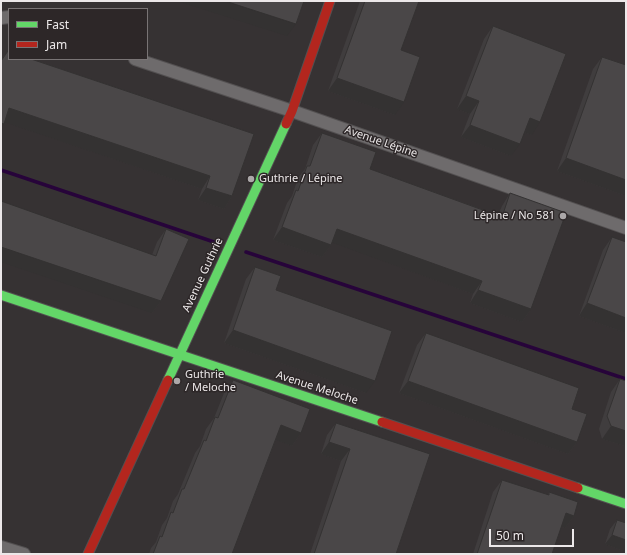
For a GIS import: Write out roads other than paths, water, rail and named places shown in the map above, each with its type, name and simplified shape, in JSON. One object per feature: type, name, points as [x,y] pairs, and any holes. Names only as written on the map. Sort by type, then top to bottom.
[{"type":"street","name":"Avenue Guthrie","points":[[88,554],[292,111],[330,1]]},
{"type":"street","name":"Avenue Lépine","points":[[138,60],[292,111],[626,228]]},
{"type":"street","name":"Avenue Meloche","points":[[1,295],[626,504]]},
{"type":"street","points":[[1,547],[24,554]]},
{"type":"waterway","points":[[1,170],[214,242]]},
{"type":"waterway","points":[[246,252],[626,379]]},
{"type":"place","name":"Guthrie / Lépine","points":[[251,179]]},
{"type":"place","name":"Lépine / No 581","points":[[563,216]]},
{"type":"place","name":"Guthrie / Meloche","points":[[177,381]]}]
